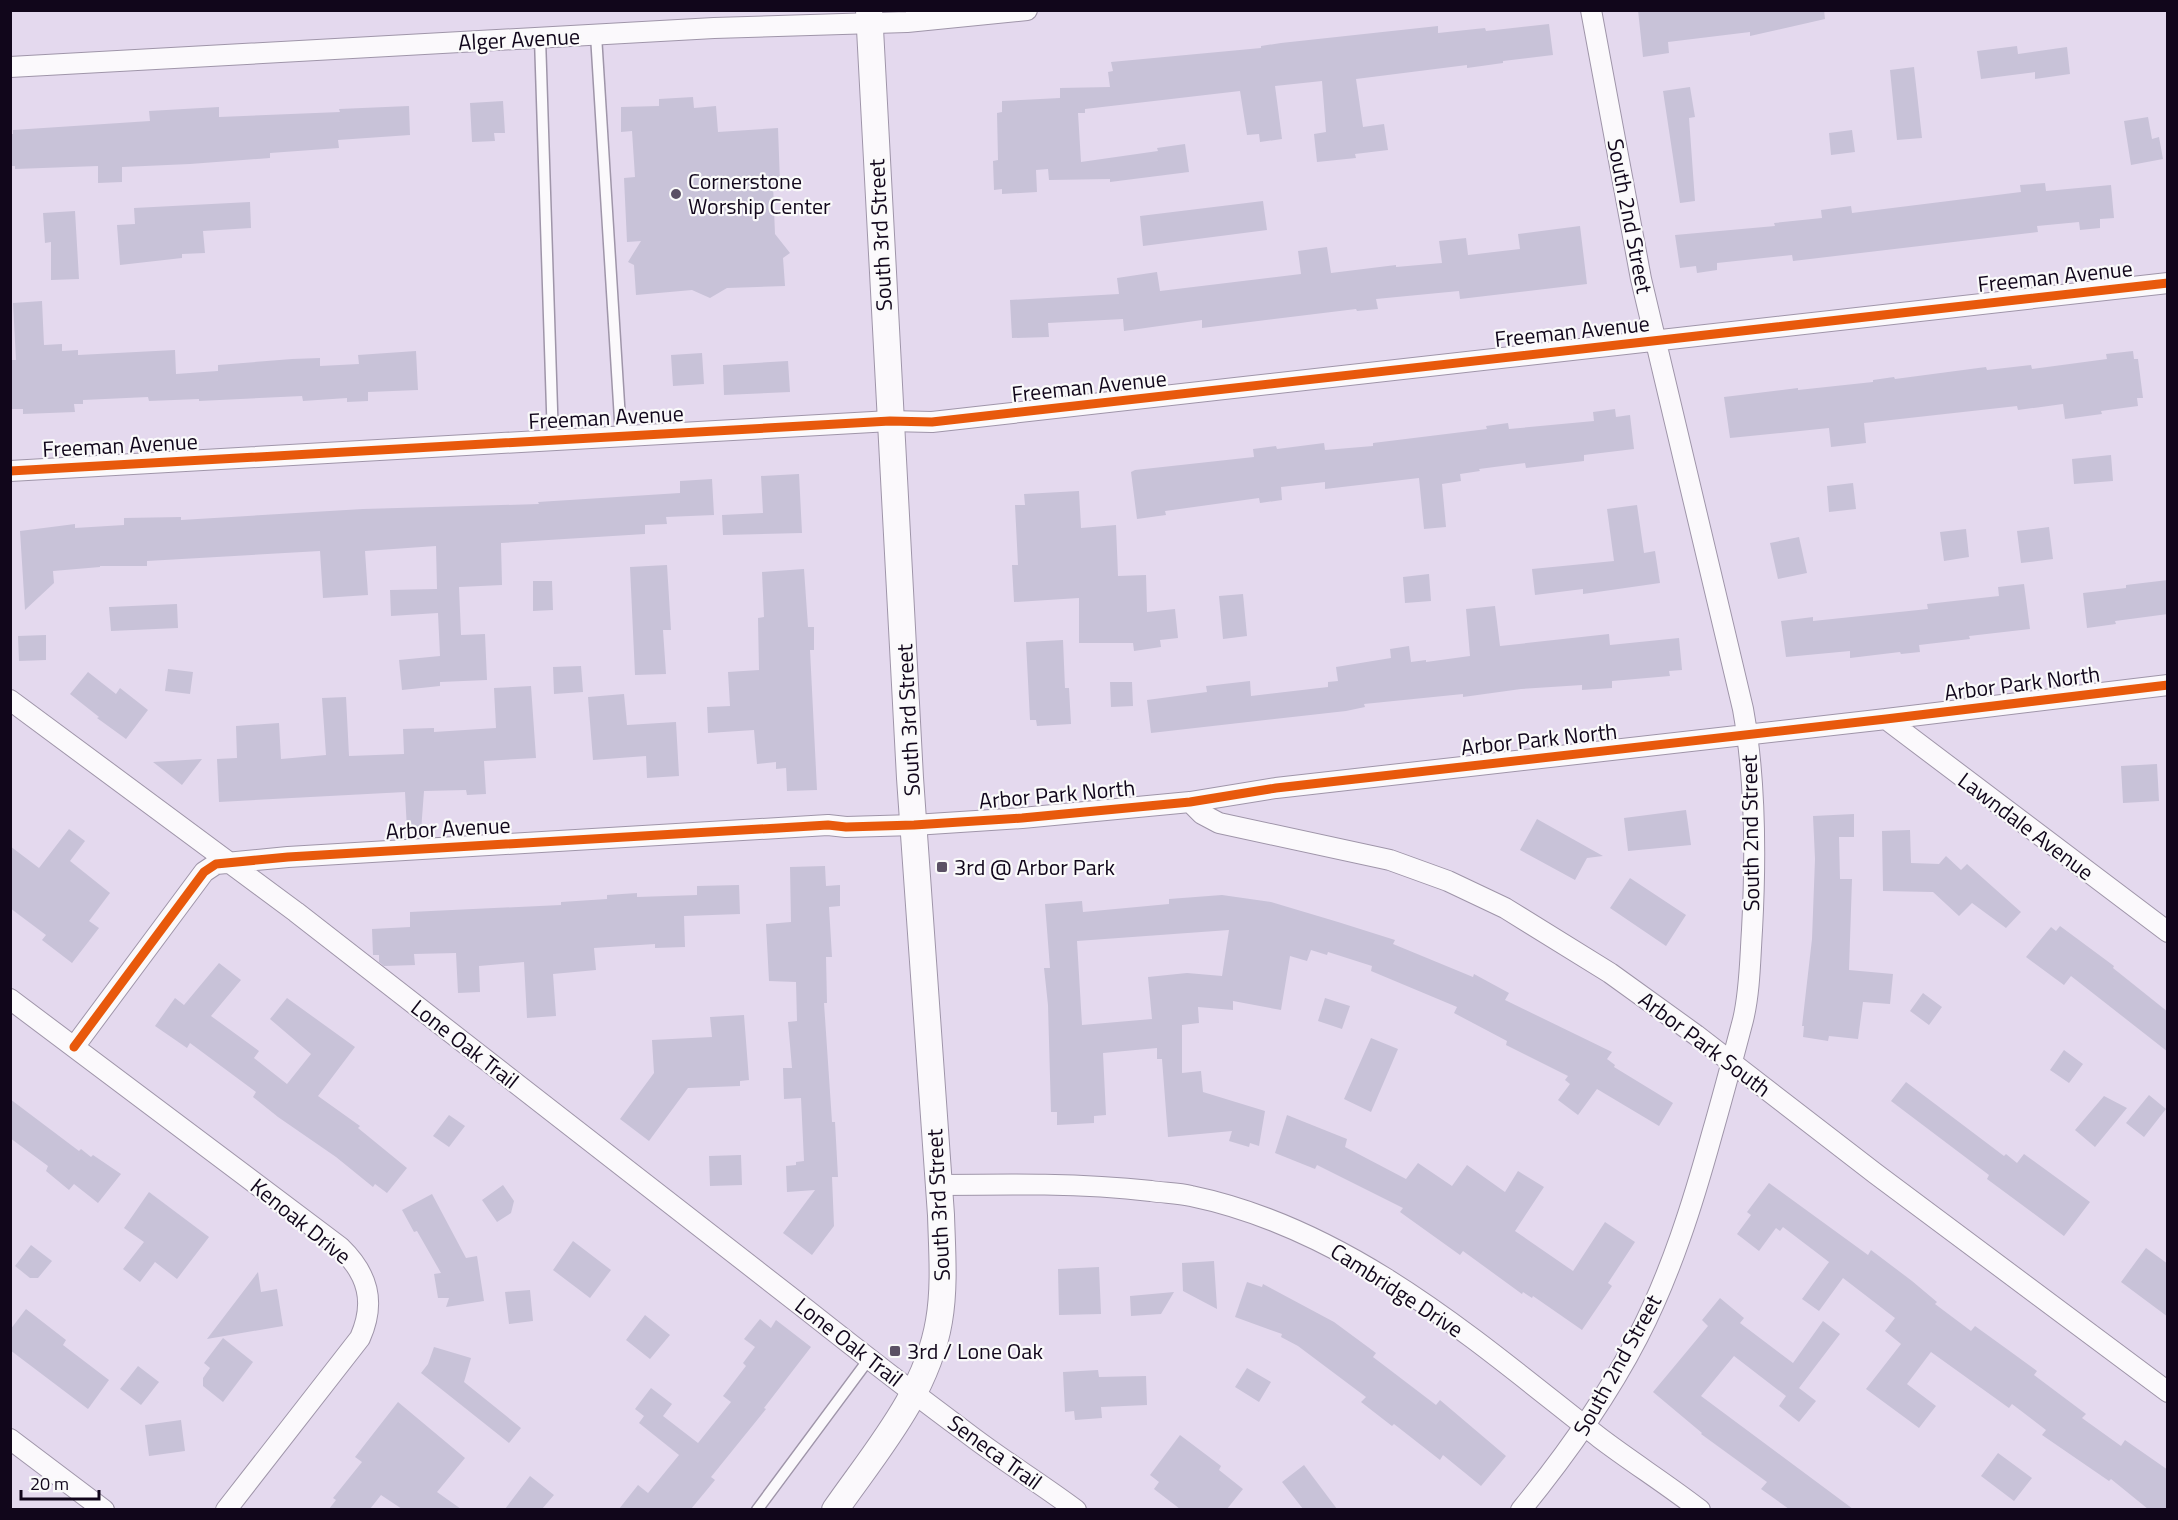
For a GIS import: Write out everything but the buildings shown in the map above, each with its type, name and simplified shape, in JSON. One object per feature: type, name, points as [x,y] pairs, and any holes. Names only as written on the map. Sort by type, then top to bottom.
[{"type":"street","name":"Alger Avenue","points":[[10,67],[596,35],[869,17],[907,22],[1027,10]]},
{"type":"street","name":"South 2nd Street","points":[[1521,1509],[1585,1426],[1637,1338],[1671,1264],[1700,1180],[1743,1019],[1749,977],[1754,886],[1751,764],[1748,735],[1641,279],[1591,10]]},
{"type":"street","name":"South 3rd Street","points":[[835,1509],[915,1393],[931,1356],[939,1319],[942,1267],[890,421],[869,17]]},
{"type":"street","name":"Freeman Avenue","points":[[10,471],[621,435],[982,418],[2168,283]]},
{"type":"street","name":"Arbor Park North","points":[[914,825],[1022,818],[1190,802],[1276,788],[2168,685]]},
{"type":"street","name":"Lone Oak Trail","points":[[10,700],[296,912],[915,1393]]},
{"type":"street","name":"Lawndale Avenue","points":[[1886,719],[2168,932]]},
{"type":"street","name":"Arbor Park South","points":[[1190,802],[1202,814],[1219,823],[1390,860],[1448,881],[1505,908],[1610,973],[1696,1035],[2168,1392]]},
{"type":"street","name":"Arbor Avenue","points":[[74,1047],[204,872],[216,864],[828,825],[846,827],[914,825]]},
{"type":"street","name":"Kenoak Drive","points":[[10,999],[340,1247],[359,1270],[368,1294],[367,1323],[360,1338],[226,1509]]},
{"type":"street","name":"Cambridge Drive","points":[[938,1185],[1109,1186],[1191,1196],[1270,1218],[1345,1252],[1418,1300],[1700,1509]]},
{"type":"street","name":"Seneca Trail","points":[[915,1393],[968,1434],[1076,1509]]},
{"type":"street","points":[[10,1439],[104,1509]]},
{"type":"lane","points":[[596,35],[621,435]]},
{"type":"lane","points":[[540,38],[553,440]]},
{"type":"lane","points":[[757,1509],[869,1359]]},
{"type":"cycle path","points":[[10,471],[890,421],[932,422],[2168,283]]},
{"type":"cycle path","points":[[74,1047],[204,872],[216,864],[288,857],[828,825],[846,827],[914,825],[1022,818],[1190,802],[1276,788],[2168,685]]},
{"type":"place","name":"Cornerstone Worship Center","points":[[676,194]]},
{"type":"place","name":"3rd @ Arbor Park","points":[[942,867]]},
{"type":"place","name":"3rd / Lone Oak","points":[[895,1351]]}]
